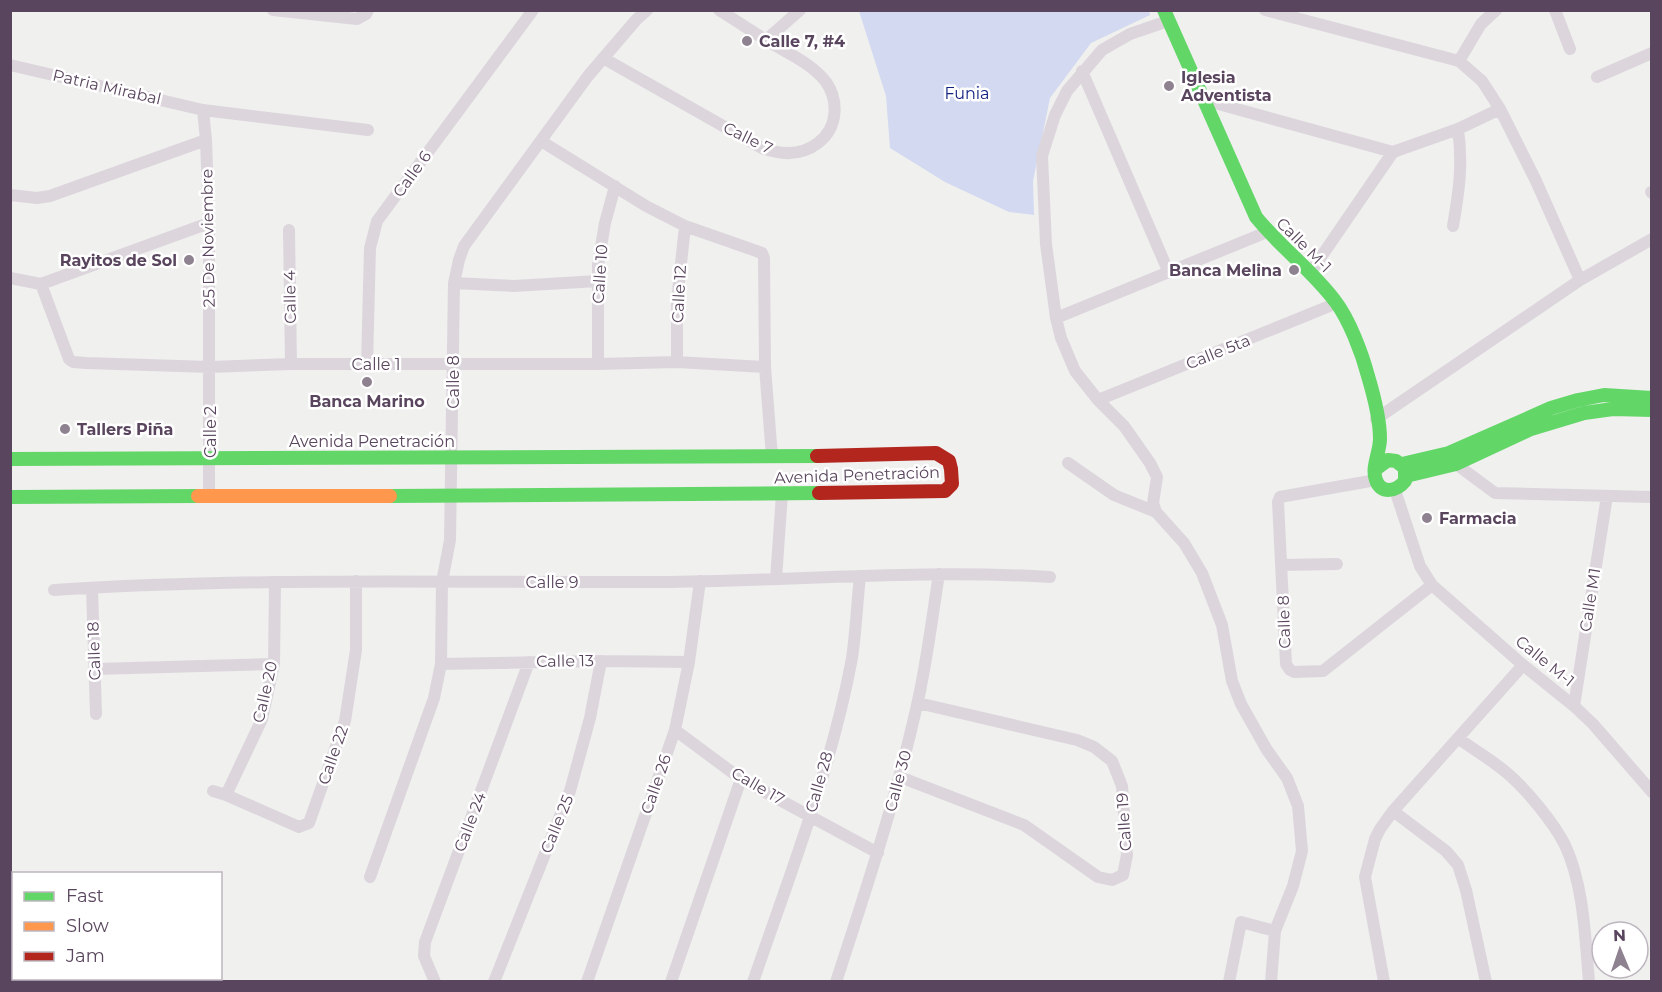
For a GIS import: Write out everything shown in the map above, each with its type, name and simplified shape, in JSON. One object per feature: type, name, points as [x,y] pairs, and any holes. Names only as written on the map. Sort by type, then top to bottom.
[{"type":"street","points":[[273,10],[357,19],[366,14],[368,10]]},
{"type":"street","name":"Calle 6","points":[[367,365],[370,248],[377,221],[533,10]]},
{"type":"street","name":"Calle 8","points":[[370,877],[434,699],[441,664],[442,582],[450,540],[453,456],[454,283],[459,260],[464,246],[603,58],[636,20],[648,10]]},
{"type":"street","name":"Calle 7","points":[[603,58],[762,148],[778,153],[797,153],[819,142],[829,131],[835,119],[835,101],[825,81],[816,72],[719,10]]},
{"type":"street","points":[[766,40],[800,10]]},
{"type":"street","points":[[1265,10],[1459,61],[1482,81],[1500,109],[1536,181],[1580,280]]},
{"type":"street","points":[[1459,61],[1481,24],[1496,10]]},
{"type":"street","points":[[1555,10],[1570,49]]},
{"type":"street","points":[[1166,16],[1102,50],[1067,91],[1055,114],[1042,156],[1046,244],[1056,318],[1061,338],[1075,371],[1098,400],[1124,426],[1150,462],[1157,477],[1153,503],[1156,512],[1184,543],[1202,573],[1222,625],[1232,681],[1241,704],[1267,750],[1287,778],[1298,806],[1302,851],[1293,886],[1275,931],[1271,981]]},
{"type":"street","name":"Calle M-1","points":[[1166,16],[1256,218],[1337,303],[1366,369],[1380,440],[1376,474]]},
{"type":"street","points":[[1597,77],[1652,53]]},
{"type":"street","name":"Patria Mirabal","points":[[10,65],[203,110],[368,130]]},
{"type":"street","points":[[1082,71],[1169,273]]},
{"type":"street","points":[[1204,100],[1393,152],[1458,129],[1500,109]]},
{"type":"street","name":"25 De Noviembre","points":[[203,110],[209,223],[210,367]]},
{"type":"street","points":[[1453,226],[1461,176],[1458,129]]},
{"type":"street","points":[[10,195],[37,198],[50,196],[206,140]]},
{"type":"street","points":[[542,141],[646,206],[685,226],[762,253],[764,258],[765,367],[772,457]]},
{"type":"street","points":[[1310,273],[1393,152]]},
{"type":"street","name":"Calle 10","points":[[598,364],[598,281],[605,224],[615,186]]},
{"type":"street","points":[[10,278],[41,284],[209,223]]},
{"type":"street","name":"Calle 12","points":[[676,362],[677,301],[685,226]]},
{"type":"street","name":"Calle 4","points":[[289,230],[291,364]]},
{"type":"street","points":[[1056,318],[1267,232]]},
{"type":"street","points":[[1376,419],[1580,280],[1652,239]]},
{"type":"street","points":[[454,283],[514,286],[598,281]]},
{"type":"street","name":"Calle 1","points":[[41,284],[71,361],[86,363],[210,367],[291,364],[676,362],[765,367]]},
{"type":"street","name":"Calle 5ta","points":[[1098,400],[1337,303]]},
{"type":"street","name":"Calle 2","points":[[209,496],[210,367]]},
{"type":"street","points":[[1403,468],[1449,453],[1551,408],[1578,400],[1604,395],[1652,398]]},
{"type":"street","points":[[1380,440],[1403,468],[1403,484],[1395,490],[1383,489],[1376,474],[1388,460],[1403,468],[1456,464],[1522,433],[1584,413],[1613,409],[1652,410]]},
{"type":"street","name":"Avenida Penetración","points":[[10,459],[453,456],[772,457],[936,453],[949,459],[952,484],[945,491],[782,494],[10,497]]},
{"type":"street","points":[[1068,463],[1114,495],[1156,512]]},
{"type":"street","points":[[1456,464],[1495,493],[1652,497]]},
{"type":"street","name":"Calle 8","points":[[1376,474],[1280,497],[1278,502],[1286,664],[1294,672],[1323,670],[1432,585]]},
{"type":"street","name":"Calle M-1","points":[[1395,490],[1420,566],[1432,585],[1523,666],[1574,705],[1652,792]]},
{"type":"street","points":[[776,579],[782,494]]},
{"type":"street","name":"Calle M1","points":[[1574,705],[1607,496]]},
{"type":"street","points":[[1281,565],[1337,564]]},
{"type":"street","name":"Calle 9","points":[[54,590],[356,581],[700,581],[991,573],[1050,577]]},
{"type":"street","name":"Calle 30","points":[[836,981],[900,777],[918,703],[939,574]]},
{"type":"street","name":"Calle 28","points":[[753,981],[810,816],[838,717],[852,657],[860,576]]},
{"type":"street","name":"Calle 22","points":[[213,791],[299,827],[309,823],[345,721],[356,650],[356,581]]},
{"type":"street","name":"Calle 26","points":[[587,981],[675,730],[689,662],[700,581]]},
{"type":"street","name":"Calle 20","points":[[226,795],[262,718],[274,664],[275,584]]},
{"type":"street","name":"Calle 18","points":[[92,588],[96,714]]},
{"type":"street","name":"Calle 25","points":[[494,981],[570,791],[590,718],[601,661]]},
{"type":"street","name":"Calle 24","points":[[435,981],[424,956],[425,942],[529,662]]},
{"type":"street","name":"Calle 13","points":[[441,664],[689,662]]},
{"type":"street","points":[[95,669],[274,664]]},
{"type":"street","points":[[1384,981],[1365,877],[1375,839],[1393,811],[1523,666]]},
{"type":"street","name":"Calle 19","points":[[900,777],[1024,825],[1098,877],[1112,880],[1123,875],[1127,855],[1122,786],[1112,761],[1094,747],[1077,740],[918,703]]},
{"type":"street","name":"Calle 17","points":[[675,730],[741,779],[878,853]]},
{"type":"street","points":[[1458,738],[1508,773],[1538,806],[1565,845],[1578,885],[1585,929],[1589,981]]},
{"type":"street","points":[[671,981],[741,779]]},
{"type":"street","points":[[1393,811],[1446,851],[1458,865],[1466,890],[1486,981]]},
{"type":"street","points":[[1229,981],[1241,922],[1275,931]]},
{"type":"green space","name":"Funia","points":[[1149,10],[1150,15],[1091,43],[1050,98],[1033,181],[1034,215],[1009,212],[945,182],[890,148],[886,96],[859,11]]},
{"type":"traffic: fast","points":[[1164,10],[1256,217],[1326,290],[1340,308],[1350,327],[1359,347],[1378,415],[1380,444],[1375,470],[1376,480],[1378,485],[1385,490],[1394,489],[1405,481],[1405,468],[1396,461],[1388,460],[1377,468]]},
{"type":"traffic: fast","points":[[1402,464],[1449,453],[1551,408],[1578,400],[1604,395],[1652,398]]},
{"type":"traffic: fast","points":[[1406,476],[1456,464],[1531,429],[1584,413],[1613,409],[1652,410]]},
{"type":"traffic: fast","points":[[10,459],[817,456]]},
{"type":"traffic: fast","points":[[390,496],[819,493]]},
{"type":"traffic: fast","points":[[10,497],[198,496]]},
{"type":"traffic: slow","points":[[198,496],[390,496]]},
{"type":"traffic: jam","points":[[817,456],[936,453],[949,461],[952,484],[945,491],[819,493]]},
{"type":"place","name":"Calle 7, #4","points":[[747,41]]},
{"type":"place","name":"Iglesia Adventista","points":[[1169,86]]},
{"type":"place","name":"Rayitos de Sol","points":[[189,260]]},
{"type":"place","name":"Banca Melina","points":[[1294,270]]},
{"type":"place","name":"Banca Marino","points":[[367,382]]},
{"type":"place","name":"Tallers Piña","points":[[65,429]]},
{"type":"place","name":"Farmacia","points":[[1427,518]]}]
